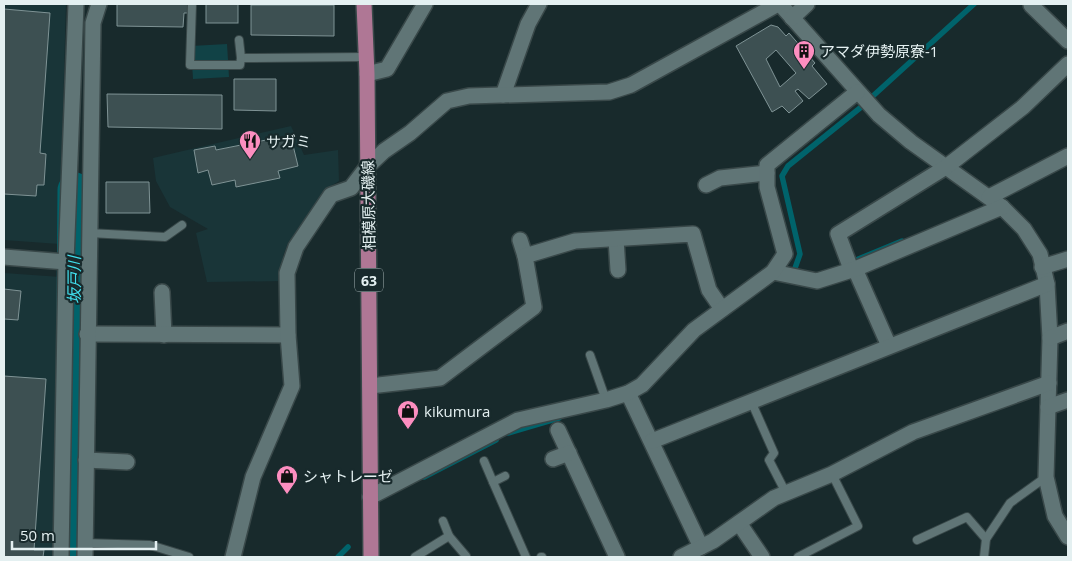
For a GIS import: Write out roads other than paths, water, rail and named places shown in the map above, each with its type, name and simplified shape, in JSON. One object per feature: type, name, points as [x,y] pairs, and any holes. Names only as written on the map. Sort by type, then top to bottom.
[{"type":"main road","name":"相模原大磯線","points":[[364,4],[367,74],[371,557]]},
{"type":"street","points":[[61,557],[66,262],[76,4]]},
{"type":"street","points":[[85,550],[93,23],[99,4]]},
{"type":"street","points":[[367,74],[387,69],[425,4]]},
{"type":"street","points":[[503,95],[528,24],[539,4]]},
{"type":"street","points":[[233,557],[253,478],[292,386],[288,336],[288,273],[296,247],[331,195],[351,188],[367,167],[384,151],[410,133],[447,101],[469,96],[609,92],[631,85],[779,4],[879,115],[899,132],[1002,207],[1033,241],[1040,254],[1047,284],[1050,338],[1046,477],[1055,516],[1068,537]]},
{"type":"street","points":[[792,18],[806,4]]},
{"type":"street","points":[[1031,5],[1068,41]]},
{"type":"street","points":[[889,346],[838,234],[946,167],[1023,107],[1068,64]]},
{"type":"street","points":[[370,496],[518,420],[606,400],[628,393],[642,385],[694,330],[773,272],[785,254],[766,186],[767,166],[857,92]]},
{"type":"street","points":[[988,197],[1068,156]]},
{"type":"street","points":[[706,184],[720,178],[767,173]]},
{"type":"street","points":[[773,272],[817,281],[853,269],[1002,207]]},
{"type":"street","points":[[525,256],[575,241],[692,234],[709,290],[722,309]]},
{"type":"street","points":[[616,239],[618,270]]},
{"type":"street","points":[[370,386],[440,378],[534,307],[525,256],[520,240]]},
{"type":"street","points":[[4,258],[66,262]]},
{"type":"street","points":[[1042,267],[1068,259]]},
{"type":"street","points":[[652,441],[1047,284]]},
{"type":"street","points":[[162,292],[164,335]]},
{"type":"street","points":[[1050,338],[1068,331]]},
{"type":"street","points":[[87,334],[288,336]]},
{"type":"street","points":[[681,557],[739,524],[748,515],[774,498],[903,444],[913,432],[1049,383]]},
{"type":"street","points":[[628,393],[700,546]]},
{"type":"street","points":[[1048,407],[1068,400]]},
{"type":"street","points":[[558,430],[569,453],[592,522],[617,557]]},
{"type":"street","points":[[553,459],[569,453]]},
{"type":"street","points":[[86,460],[126,462]]},
{"type":"street","points":[[739,524],[762,557]]},
{"type":"lane","points":[[192,4],[190,64],[240,65],[239,40]]},
{"type":"lane","points":[[241,58],[366,58]]},
{"type":"lane","points":[[89,233],[165,237],[182,225]]},
{"type":"lane","points":[[590,355],[606,400]]},
{"type":"lane","points":[[751,401],[774,452],[769,460],[786,493]]},
{"type":"lane","points":[[484,461],[526,557]]},
{"type":"lane","points":[[798,557],[858,526],[832,474]]},
{"type":"lane","points":[[493,482],[505,476]]},
{"type":"lane","points":[[984,557],[986,539],[1010,503],[1046,477]]},
{"type":"lane","points":[[918,540],[967,517],[986,539]]},
{"type":"lane","points":[[443,522],[449,536],[466,556]]},
{"type":"lane","points":[[415,557],[449,536]]},
{"type":"lane","points":[[85,550],[150,544],[189,557]]},
{"type":"waterway","points":[[874,95],[974,4]]},
{"type":"waterway","points":[[794,271],[800,254],[782,176],[788,166],[860,108]]},
{"type":"waterway","name":"坂戸川","points":[[72,557],[75,190]]},
{"type":"waterway","points":[[856,260],[902,241]]},
{"type":"waterway","points":[[508,433],[559,418]]},
{"type":"waterway","points":[[424,477],[496,440]]},
{"type":"waterway","points":[[338,557],[348,547]]},
{"type":"place","name":"アマダ伊勢原寮-1","points":[[804,70]]},
{"type":"place","name":"サガミ","points":[[250,160]]},
{"type":"place","name":"kikumura","points":[[408,430]]},
{"type":"place","name":"シャトレーゼ","points":[[287,495]]}]
